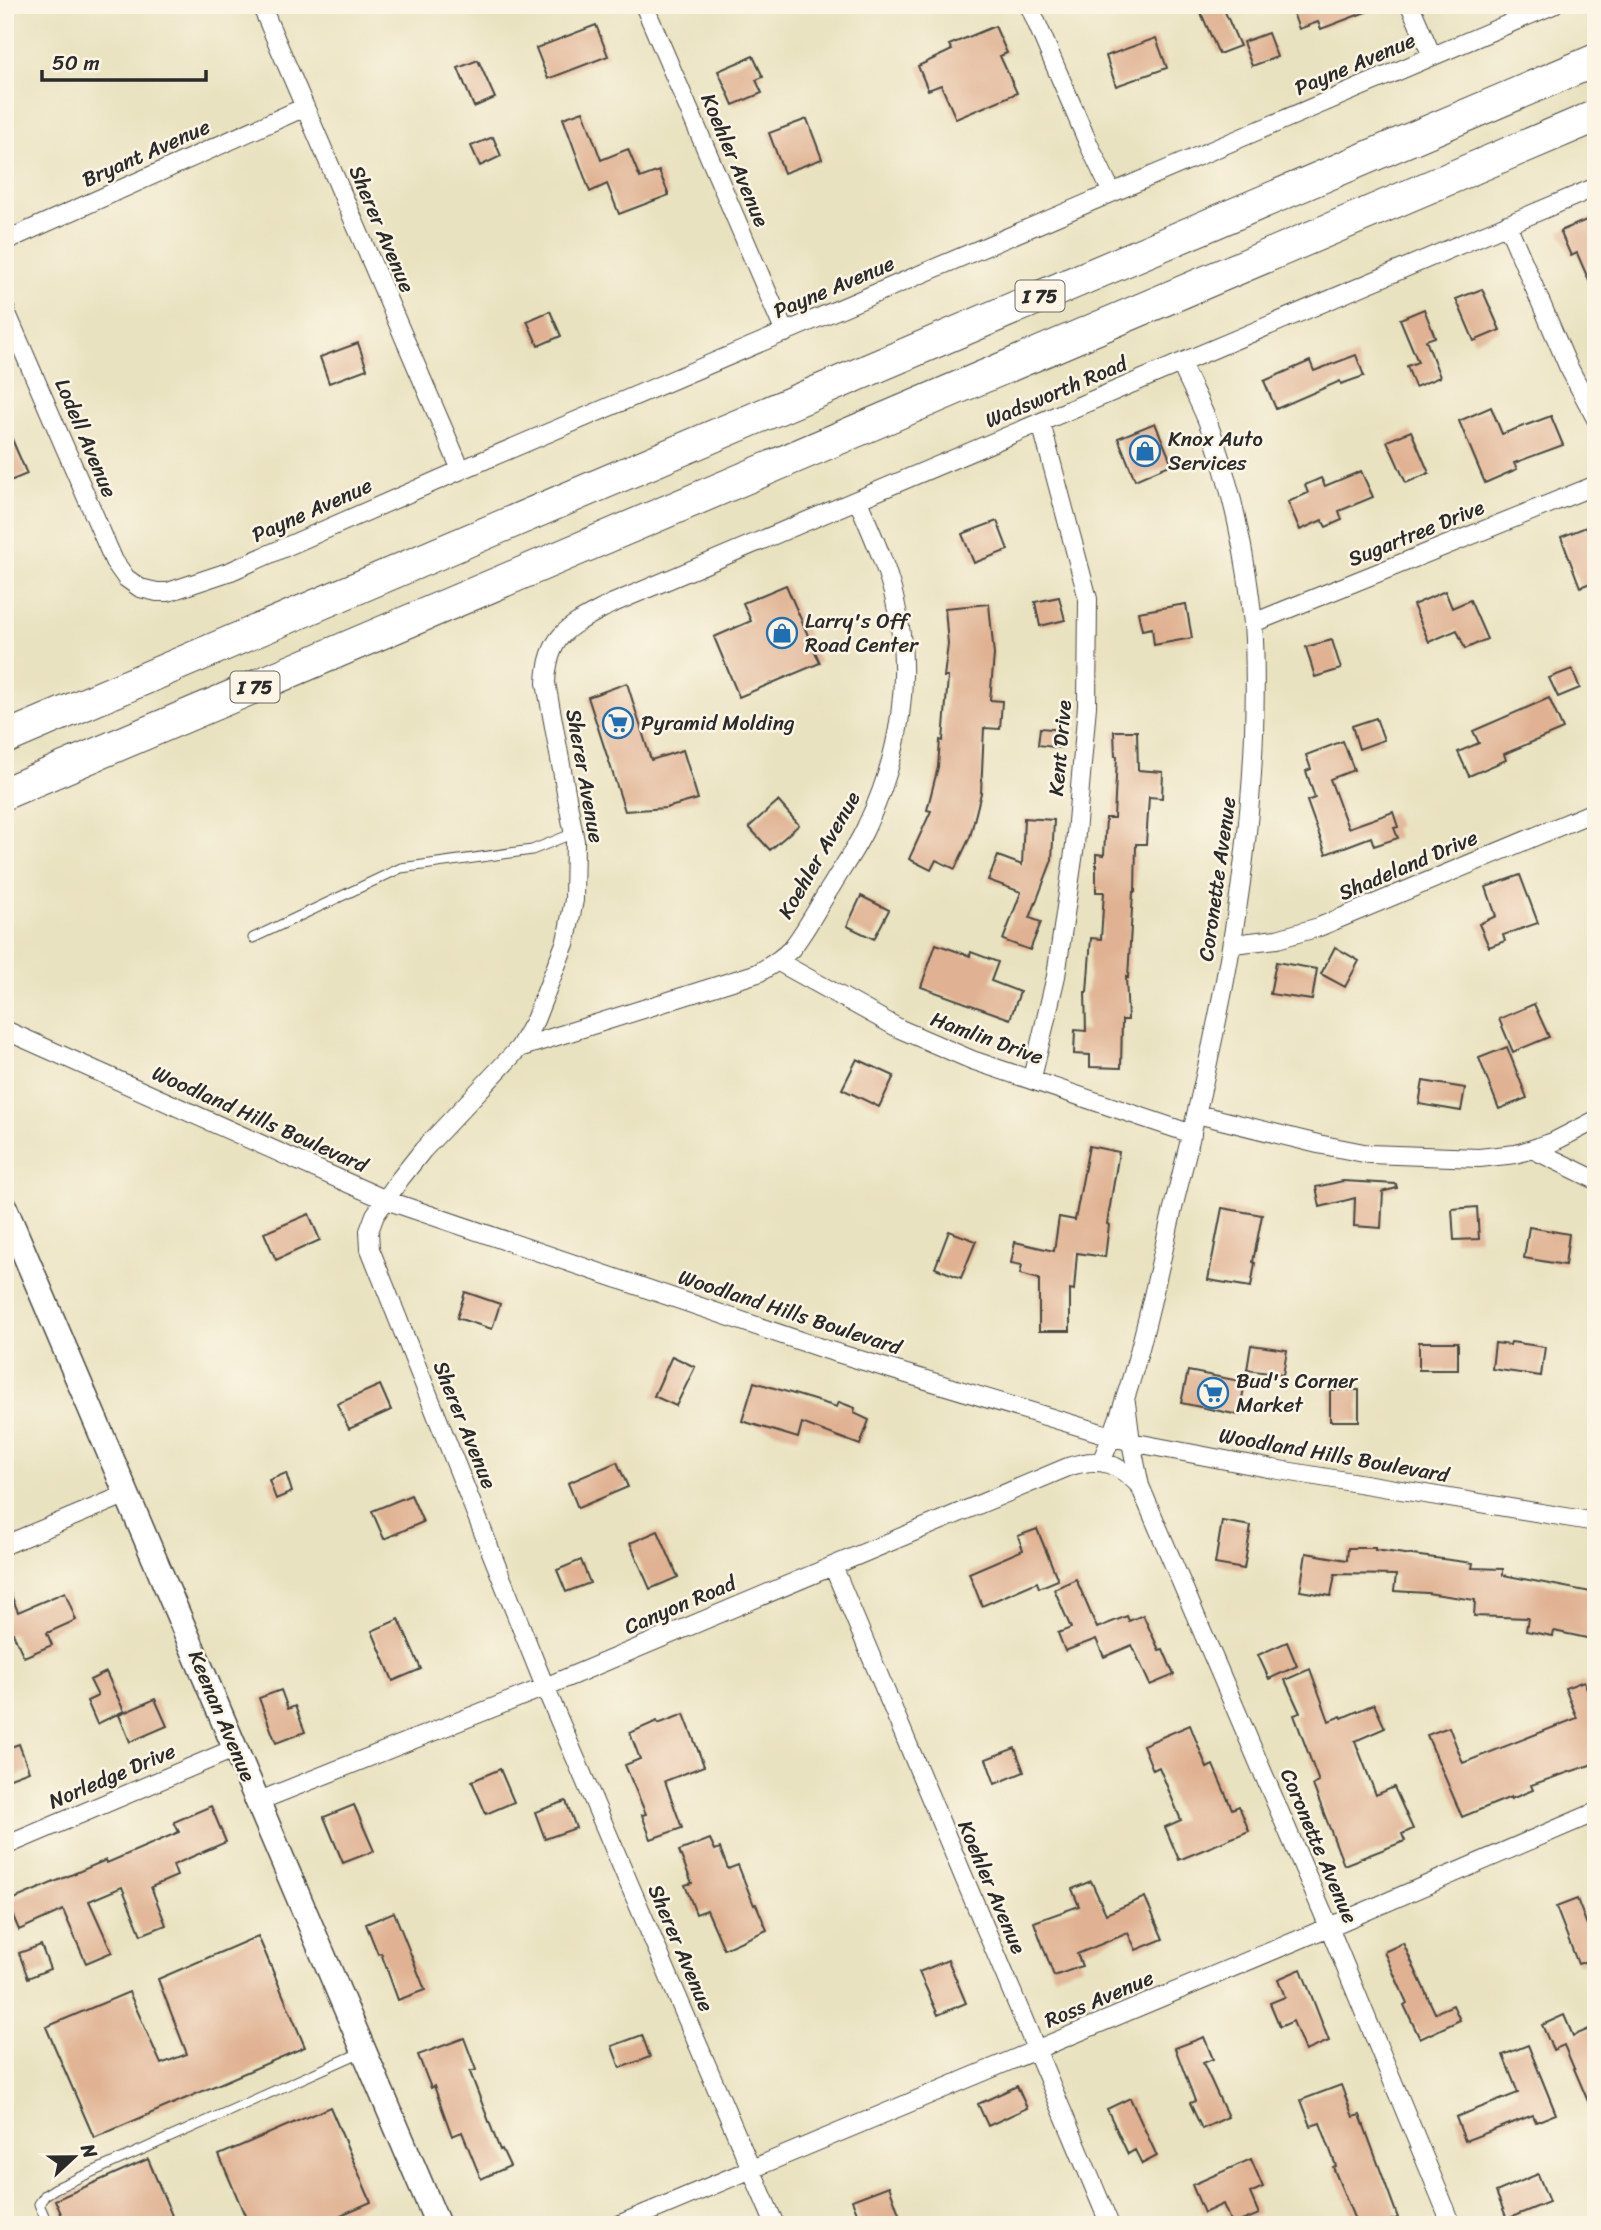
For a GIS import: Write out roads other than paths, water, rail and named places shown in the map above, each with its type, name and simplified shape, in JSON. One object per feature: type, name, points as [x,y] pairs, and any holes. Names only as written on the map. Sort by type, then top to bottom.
[{"type":"highway","name":"I 75","points":[[5,738],[1596,60]]},
{"type":"highway","name":"I 75","points":[[5,793],[1596,116]]},
{"type":"street","name":"Sherer Avenue","points":[[261,5],[461,470]]},
{"type":"street","name":"Koehler Avenue","points":[[644,5],[785,333]]},
{"type":"street","points":[[1029,5],[1112,193]]},
{"type":"street","points":[[1410,5],[1432,56]]},
{"type":"street","name":"Payne Avenue","points":[[131,581],[140,588],[168,592],[231,571],[461,470],[1553,5]]},
{"type":"street","name":"Bryant Avenue","points":[[5,241],[305,107]]},
{"type":"street","name":"Wadsworth Road","points":[[548,658],[557,640],[567,629],[611,604],[1596,187]]},
{"type":"street","points":[[1507,224],[1568,366],[1596,419]]},
{"type":"street","name":"Lodell Avenue","points":[[5,309],[114,561],[131,581]]},
{"type":"street","name":"Coronette Avenue","points":[[1101,1461],[1125,1400],[1192,1134],[1233,944],[1252,786],[1255,683],[1253,623],[1239,537],[1207,421],[1181,363]]},
{"type":"street","name":"Kent Drive","points":[[1032,1078],[1056,976],[1074,845],[1087,706],[1088,599],[1041,423]]},
{"type":"street","name":"Sugartree Drive","points":[[1253,623],[1596,485]]},
{"type":"street","name":"Koehler Avenue","points":[[519,1048],[758,973],[777,961],[792,947],[867,826],[895,747],[903,679],[896,602],[885,563],[858,501]]},
{"type":"street","name":"Sherer Avenue","points":[[548,658],[546,683],[574,833],[574,900],[566,941],[535,1020],[519,1048],[423,1150],[375,1214],[369,1231],[370,1249],[545,1687],[775,2225]]},
{"type":"street","name":"Shadeland Drive","points":[[1233,944],[1277,939],[1319,927],[1596,811]]},
{"type":"street","name":"Hamlin Drive","points":[[777,961],[900,1029],[972,1060],[1192,1134]]},
{"type":"street","name":"Woodland Hills Boulevard","points":[[5,1030],[386,1200],[824,1349],[1131,1442],[1273,1469],[1596,1522]]},
{"type":"street","points":[[1196,1114],[1318,1144],[1369,1154],[1408,1157],[1479,1158],[1516,1154],[1553,1142],[1596,1120]]},
{"type":"street","points":[[1532,1149],[1596,1180]]},
{"type":"street","name":"Keenan Avenue","points":[[5,1208],[12,1242],[127,1494],[438,2225]]},
{"type":"street","name":"Coronette Avenue","points":[[1125,1400],[1140,1486],[1329,1927],[1452,2225]]},
{"type":"street","name":"Canyon Road","points":[[259,1801],[545,1687],[1068,1467],[1082,1462],[1101,1461],[1119,1467]]},
{"type":"street","name":"Coronette Avenue","points":[[1119,1467],[1140,1486]]},
{"type":"street","points":[[5,1545],[127,1494]]},
{"type":"street","name":"Koehler Avenue","points":[[833,1566],[1110,2225]]},
{"type":"street","name":"Norledge Drive","points":[[5,1846],[236,1748]]},
{"type":"street","name":"Ross Avenue","points":[[618,2225],[1596,1812]]},
{"type":"lane","points":[[253,938],[401,868],[532,850],[574,833]]},
{"type":"lane","points":[[48,2225],[39,2204],[57,2188],[364,2051]]},
{"type":"place","name":"Knox Auto Services","points":[[1145,451]]},
{"type":"place","name":"Larry's Off Road Center","points":[[782,633]]},
{"type":"place","name":"Pyramid Molding","points":[[618,723]]},
{"type":"place","name":"Bud's Corner Market","points":[[1213,1393]]}]
